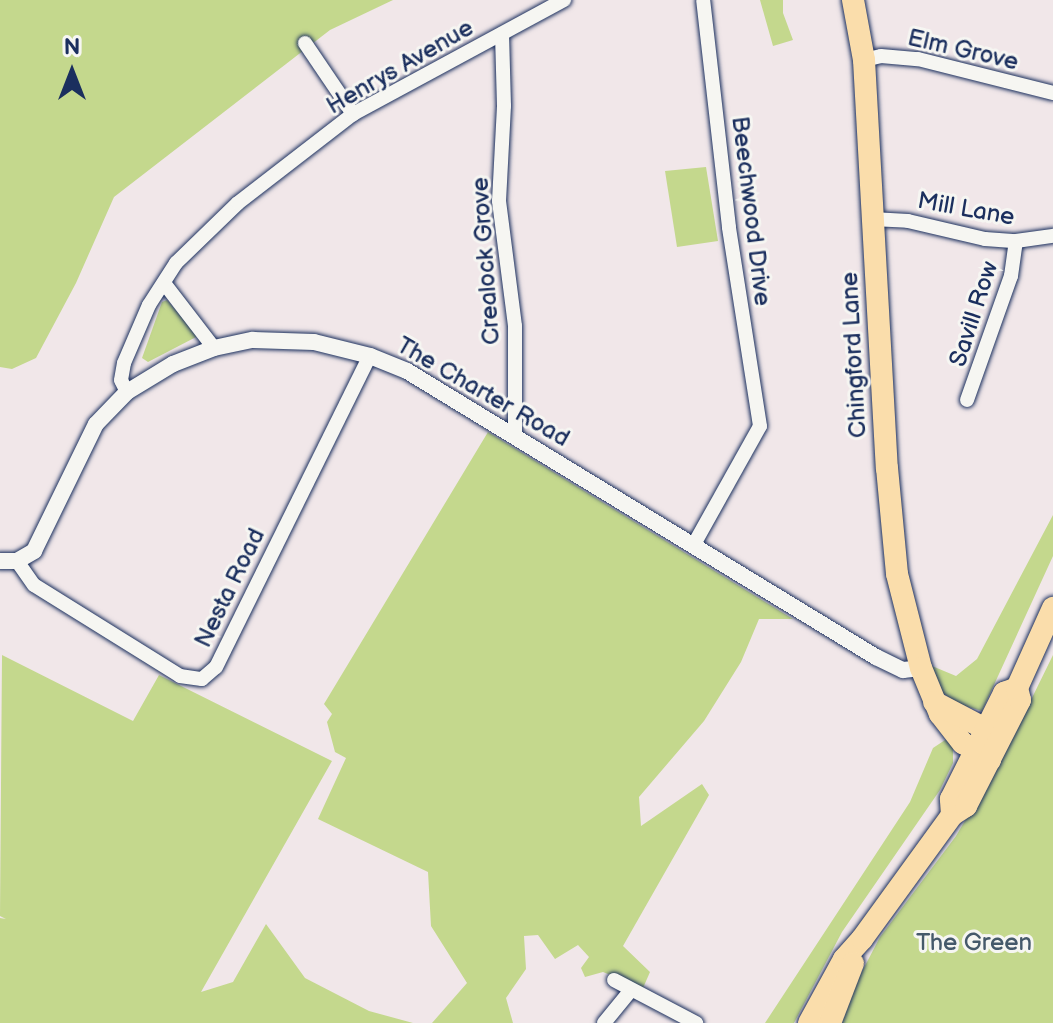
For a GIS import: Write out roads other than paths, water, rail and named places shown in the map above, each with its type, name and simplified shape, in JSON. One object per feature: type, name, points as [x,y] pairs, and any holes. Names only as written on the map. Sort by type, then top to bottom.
[{"type":"main road","name":"Chingford Lane","points":[[853,0],[864,60],[893,548],[921,668],[934,702],[952,732],[982,756]]},
{"type":"main road","points":[[809,1023],[844,959],[862,939],[952,815],[966,806],[982,756],[993,734],[1004,693],[1017,688],[1053,608]]},
{"type":"main road","points":[[934,702],[993,734]]},
{"type":"main road","points":[[830,1023],[862,939]]},
{"type":"street","name":"Henrys Avenue","points":[[127,392],[121,380],[124,363],[149,305],[176,263],[238,203],[353,114],[564,0]]},
{"type":"street","name":"Beechwood Drive","points":[[693,546],[760,426],[729,227],[705,1]]},
{"type":"street","name":"Crealock Grove","points":[[502,34],[504,106],[499,201],[515,326],[515,437]]},
{"type":"street","points":[[305,43],[353,114]]},
{"type":"street","name":"Elm Grove","points":[[864,60],[881,56],[918,59],[1053,93]]},
{"type":"street","name":"Mill Lane","points":[[872,219],[908,221],[948,233],[1016,241],[1053,236]]},
{"type":"street","name":"Savill Row","points":[[967,400],[1015,263],[1016,241]]},
{"type":"street","points":[[164,283],[214,348]]},
{"type":"street","name":"The Charter Road","points":[[8,561],[34,551],[96,424],[127,392],[173,364],[214,348],[253,340],[314,342],[370,356],[407,371],[890,664],[903,670],[921,668]]},
{"type":"street","name":"Nesta Road","points":[[8,561],[34,585],[180,676],[202,679],[216,667],[370,356]]},
{"type":"street","points":[[614,980],[696,1023]]},
{"type":"street","points":[[604,1023],[631,990]]},
{"type":"park label","name":"The Green","points":[[974,943]]}]
